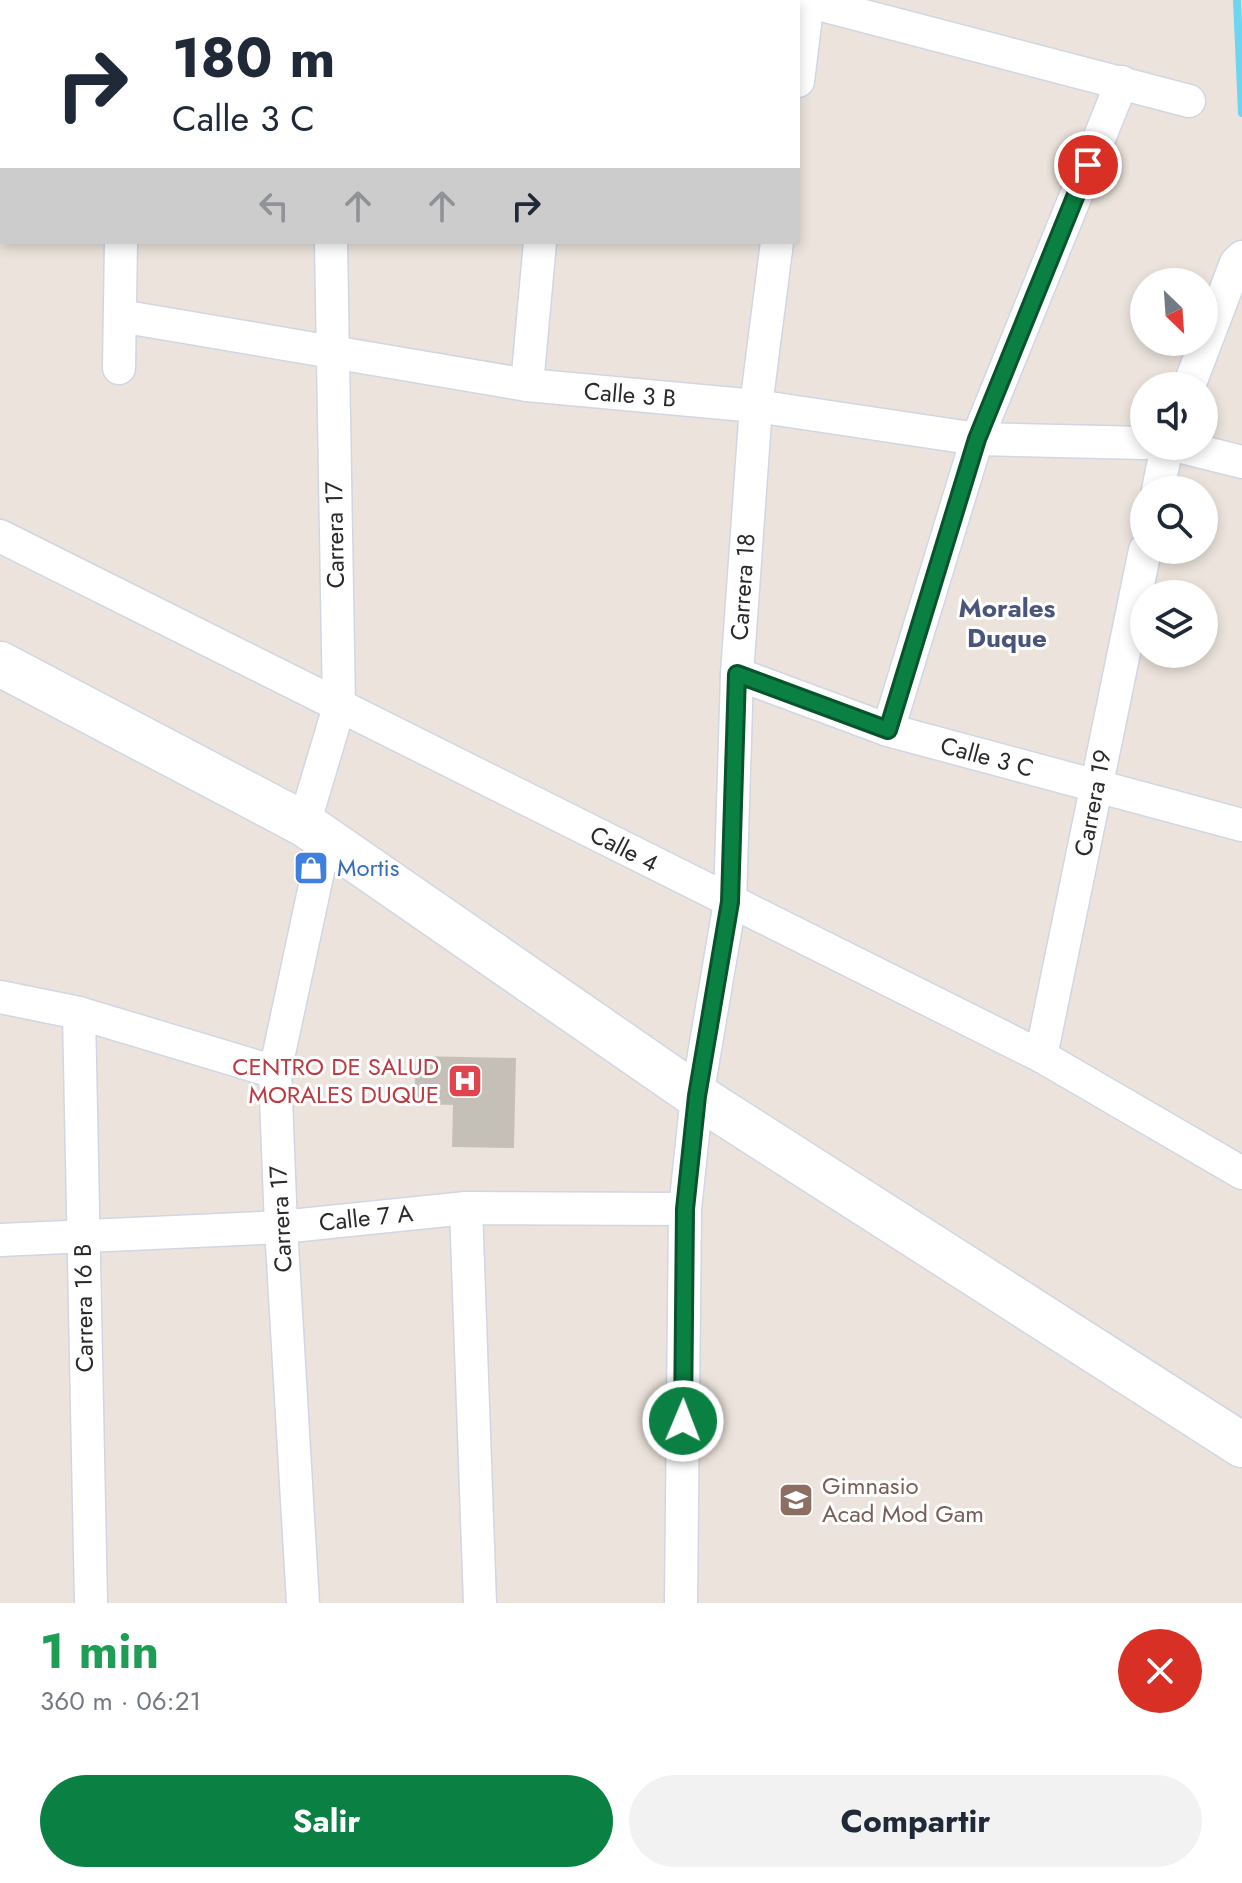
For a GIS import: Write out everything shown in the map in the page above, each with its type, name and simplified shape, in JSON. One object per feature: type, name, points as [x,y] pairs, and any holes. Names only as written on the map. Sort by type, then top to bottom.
[{"type":"street","points":[[800,63],[807,1],[1189,101]]},
{"type":"street","points":[[888,730],[977,439],[1122,82]]},
{"type":"street","points":[[119,368],[121,244]]},
{"type":"street","name":"Carrera 17","points":[[303,1603],[275,1072],[339,707],[331,244]]},
{"type":"street","points":[[527,385],[540,244]]},
{"type":"street","name":"Carrera 18","points":[[681,1603],[685,1209],[697,1096],[730,902],[737,674],[756,406],[777,244]]},
{"type":"street","points":[[1194,372],[1236,263],[1242,257]]},
{"type":"street","name":"Calle 3 B","points":[[120,316],[527,385],[756,406],[977,439],[1130,443]]},
{"type":"street","points":[[1218,456],[1242,462]]},
{"type":"street","name":"Calle 4","points":[[0,536],[1041,1056],[1242,1173]]},
{"type":"street","name":"Carrera 19","points":[[1041,1056],[1142,564]]},
{"type":"street","points":[[0,664],[315,831],[697,1096],[1242,1445]]},
{"type":"street","name":"Calle 3 C","points":[[737,674],[888,730],[1242,825]]},
{"type":"street","points":[[0,997],[79,1013],[275,1072]]},
{"type":"street","name":"Carrera 16 B","points":[[79,1013],[91,1603]]},
{"type":"street","points":[[466,1208],[480,1603]]},
{"type":"street","name":"Calle 7 A","points":[[0,1240],[281,1227],[466,1208],[685,1209]]},
{"type":"building","name":"CENTRO DE SALUD MORALES DUQUE","points":[[417,1057],[515,1059],[513,1147],[453,1146],[454,1104],[415,1103]]},
{"type":"waterway","points":[[1237,0],[1242,113]]},
{"type":"place","name":"Mortis","points":[[311,868]]},
{"type":"place","name":"CENTRO DE SALUD MORALES DUQUE","points":[[465,1081]]},
{"type":"place","name":"Gimnasio Acad Mod Gam","points":[[796,1500]]},
{"type":"district","name":"Morales Duque","points":[[1007,623]]},
{"type":"route","points":[[683,1421],[685,1209],[697,1096],[730,902],[737,674],[888,730],[977,439],[1088,165]]}]
